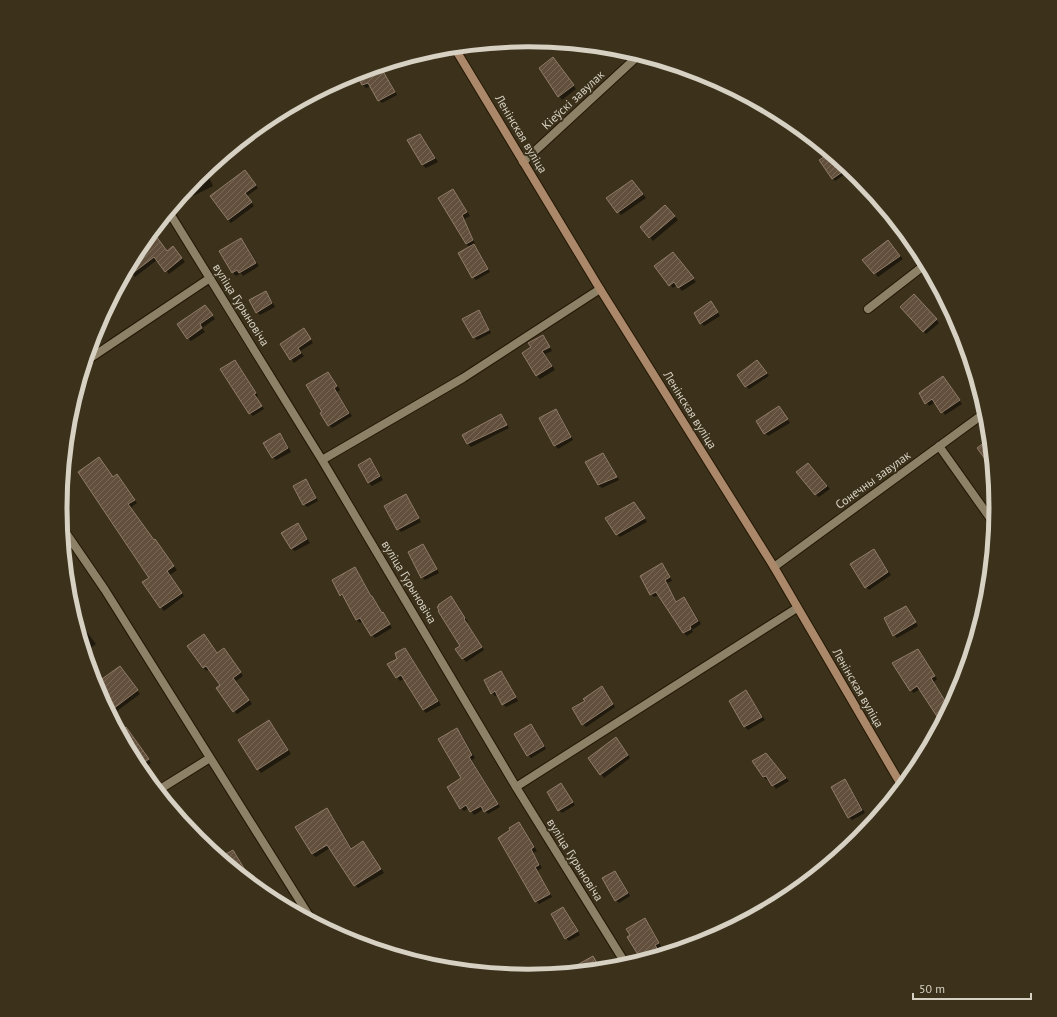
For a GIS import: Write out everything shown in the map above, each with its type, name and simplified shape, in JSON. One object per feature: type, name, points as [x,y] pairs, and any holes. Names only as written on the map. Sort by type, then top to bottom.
[{"type":"main road","name":"Ленінская вуліца","points":[[457,53],[600,289],[774,567],[899,783]]},
{"type":"street","name":"Кіеўскі завулак","points":[[523,162],[634,60]]},
{"type":"street","name":"вуліца Гурыновіча","points":[[172,216],[322,460],[516,787],[623,960]]},
{"type":"street","points":[[868,309],[922,267]]},
{"type":"street","points":[[92,357],[210,278]]},
{"type":"street","points":[[322,460],[463,378],[600,289]]},
{"type":"street","name":"Сонечны завулак","points":[[774,567],[981,416]]},
{"type":"street","points":[[939,446],[990,518]]},
{"type":"street","points":[[68,536],[105,590],[307,913]]},
{"type":"street","points":[[516,787],[798,608]]},
{"type":"street","points":[[161,788],[210,758]]},
{"type":"building","points":[[553,57],[574,85],[558,97],[539,68]]},
{"type":"building","points":[[382,70],[395,92],[378,101],[368,83],[362,85],[359,79]]},
{"type":"building","points":[[420,134],[435,158],[422,165],[407,140]]},
{"type":"building","points":[[826,156],[843,171],[832,179],[819,160]]},
{"type":"building","points":[[245,170],[256,185],[245,193],[252,202],[228,220],[210,196]]},
{"type":"building","points":[[632,180],[643,194],[617,213],[606,198]]},
{"type":"building","points":[[453,189],[467,212],[462,215],[473,240],[466,244],[438,198]]},
{"type":"building","points":[[665,205],[675,216],[649,238],[640,227]]},
{"type":"building","points":[[156,236],[167,251],[173,246],[182,258],[165,272],[154,257],[131,274]]},
{"type":"building","points":[[241,238],[256,263],[239,273],[237,270],[232,273],[219,251]]},
{"type":"building","points":[[888,240],[900,256],[874,274],[862,260]]},
{"type":"building","points":[[474,244],[488,269],[472,278],[458,253]]},
{"type":"building","points":[[673,252],[694,278],[678,288],[674,282],[669,286],[654,266]]},
{"type":"building","points":[[266,291],[272,303],[256,313],[249,300]]},
{"type":"building","points":[[914,294],[937,319],[923,332],[900,307]]},
{"type":"building","points":[[711,301],[718,312],[700,324],[694,313]]},
{"type":"building","points":[[205,305],[213,315],[200,324],[202,328],[187,339],[177,324]]},
{"type":"building","points":[[479,310],[489,330],[473,338],[462,319]]},
{"type":"building","points":[[304,328],[311,339],[298,348],[301,353],[290,360],[280,344]]},
{"type":"building","points":[[543,335],[550,347],[542,351],[552,366],[536,376],[522,353],[531,347],[528,343]]},
{"type":"building","points":[[235,360],[256,393],[254,394],[262,406],[249,414],[220,369]]},
{"type":"building","points":[[757,360],[767,373],[745,387],[737,375]]},
{"type":"building","points":[[328,372],[337,386],[334,388],[349,413],[328,426],[320,413],[322,412],[306,385]]},
{"type":"building","points":[[943,376],[960,400],[941,413],[932,399],[925,404],[919,393]]},
{"type":"building","points":[[779,406],[788,419],[764,434],[756,421]]},
{"type":"building","points":[[556,409],[571,437],[554,446],[539,418]]},
{"type":"building","points":[[501,414],[507,425],[467,444],[462,435]]},
{"type":"building","points":[[280,433],[288,448],[272,458],[263,443]]},
{"type":"building","points":[[985,442],[987,462],[977,448]]},
{"type":"building","points":[[603,453],[617,477],[598,485],[585,462]]},
{"type":"building","points":[[99,457],[113,477],[117,474],[135,500],[128,504],[174,566],[167,571],[182,593],[160,608],[142,582],[149,578],[78,472]]},
{"type":"building","points":[[370,458],[380,476],[368,483],[358,465]]},
{"type":"building","points":[[808,463],[827,486],[815,495],[796,472]]},
{"type":"building","points":[[306,479],[316,498],[303,505],[293,486]]},
{"type":"building","points":[[406,494],[419,518],[397,530],[384,506]]},
{"type":"building","points":[[634,502],[645,518],[616,535],[605,518]]},
{"type":"building","points":[[298,523],[307,539],[291,549],[281,533]]},
{"type":"building","points":[[423,544],[437,569],[421,578],[408,552]]},
{"type":"building","points":[[874,549],[888,572],[865,588],[850,564]]},
{"type":"building","points":[[662,563],[670,577],[665,580],[676,602],[684,597],[698,621],[690,626],[691,629],[683,633],[656,592],[650,595],[640,576]]},
{"type":"building","points":[[355,567],[371,596],[390,624],[371,636],[360,618],[356,620],[342,594],[340,596],[332,580]]},
{"type":"building","points":[[451,596],[482,647],[462,659],[455,649],[460,646],[437,607]]},
{"type":"building","points":[[906,606],[916,622],[893,636],[884,618]]},
{"type":"building","points":[[204,634],[217,653],[224,648],[241,672],[233,678],[249,700],[233,712],[216,688],[220,685],[206,666],[203,668],[187,646]]},
{"type":"building","points":[[405,648],[438,701],[423,710],[401,675],[396,678],[387,664],[397,659],[395,653]]},
{"type":"building","points":[[918,649],[935,676],[931,678],[947,703],[939,719],[917,686],[910,691],[892,663]]},
{"type":"building","points":[[120,666],[138,690],[113,709],[100,680]]},
{"type":"building","points":[[501,671],[516,697],[502,705],[495,691],[491,694],[484,680]]},
{"type":"building","points":[[602,686],[613,704],[582,725],[572,708],[585,701],[583,699]]},
{"type":"building","points":[[746,690],[762,717],[744,727],[729,701]]},
{"type":"building","points":[[269,720],[288,750],[257,770],[238,740]]},
{"type":"building","points":[[531,724],[544,746],[527,756],[514,734]]},
{"type":"building","points":[[126,727],[149,759],[144,763],[129,739],[124,729]]},
{"type":"building","points":[[457,728],[472,755],[469,757],[498,804],[484,812],[481,806],[470,812],[466,805],[460,809],[447,787],[461,778],[438,739]]},
{"type":"building","points":[[616,737],[628,755],[600,775],[588,758]]},
{"type":"building","points":[[766,753],[786,778],[772,786],[766,776],[763,777],[752,761]]},
{"type":"building","points":[[845,779],[862,810],[848,818],[831,787]]},
{"type":"building","points":[[561,783],[573,802],[558,811],[547,792]]},
{"type":"building","points":[[327,808],[351,849],[363,841],[381,869],[354,886],[327,845],[312,854],[295,827]]},
{"type":"building","points":[[519,822],[534,847],[531,849],[539,865],[535,867],[550,894],[535,902],[498,838],[510,830],[509,828]]},
{"type":"building","points":[[233,850],[248,875],[248,875],[224,855]]},
{"type":"building","points":[[615,871],[628,893],[615,901],[602,878]]},
{"type":"building","points":[[563,907],[578,931],[565,939],[551,914]]},
{"type":"building","points":[[645,918],[659,943],[655,945],[659,951],[639,956],[627,937],[630,935],[626,929]]},
{"type":"building","points":[[593,956],[598,965],[589,966],[572,968]]}]
